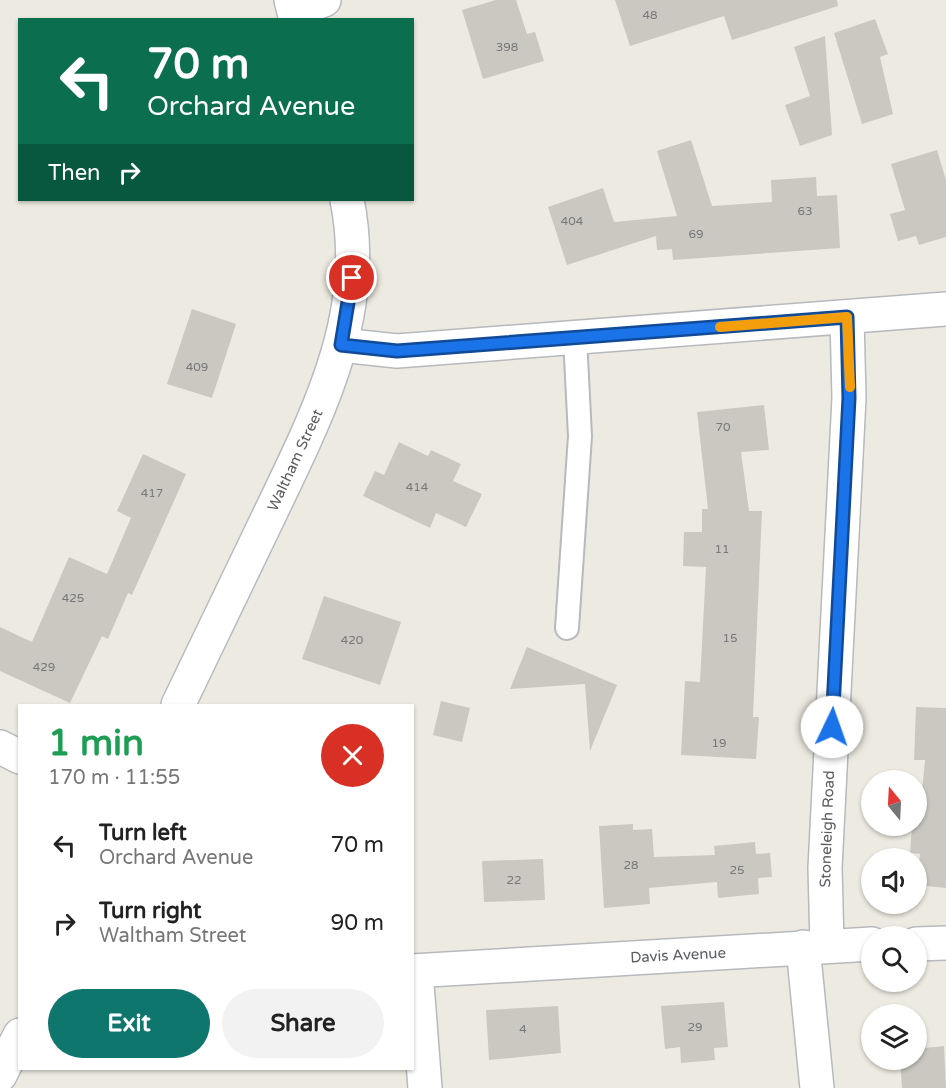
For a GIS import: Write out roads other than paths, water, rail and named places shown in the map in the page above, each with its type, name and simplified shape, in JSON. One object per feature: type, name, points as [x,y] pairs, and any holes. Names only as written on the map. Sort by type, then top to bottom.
[{"type":"street","points":[[294,10],[324,0]]},
{"type":"street","name":"Waltham Street","points":[[178,704],[316,418],[341,345],[352,278],[352,237],[347,201]]},
{"type":"street","points":[[341,345],[397,351],[946,309]]},
{"type":"street","name":"Stoneleigh Road","points":[[815,946],[825,868],[850,387],[847,317]]},
{"type":"street","points":[[0,747],[18,756]]},
{"type":"street","points":[[927,944],[946,943]]},
{"type":"street","name":"Davis Avenue","points":[[414,971],[861,944]]},
{"type":"street","points":[[815,946],[817,1088]]},
{"type":"street","points":[[414,971],[425,1088]]},
{"type":"street","points":[[0,1075],[18,1039]]},
{"type":"lane","points":[[567,628],[580,436],[575,338]]}]
